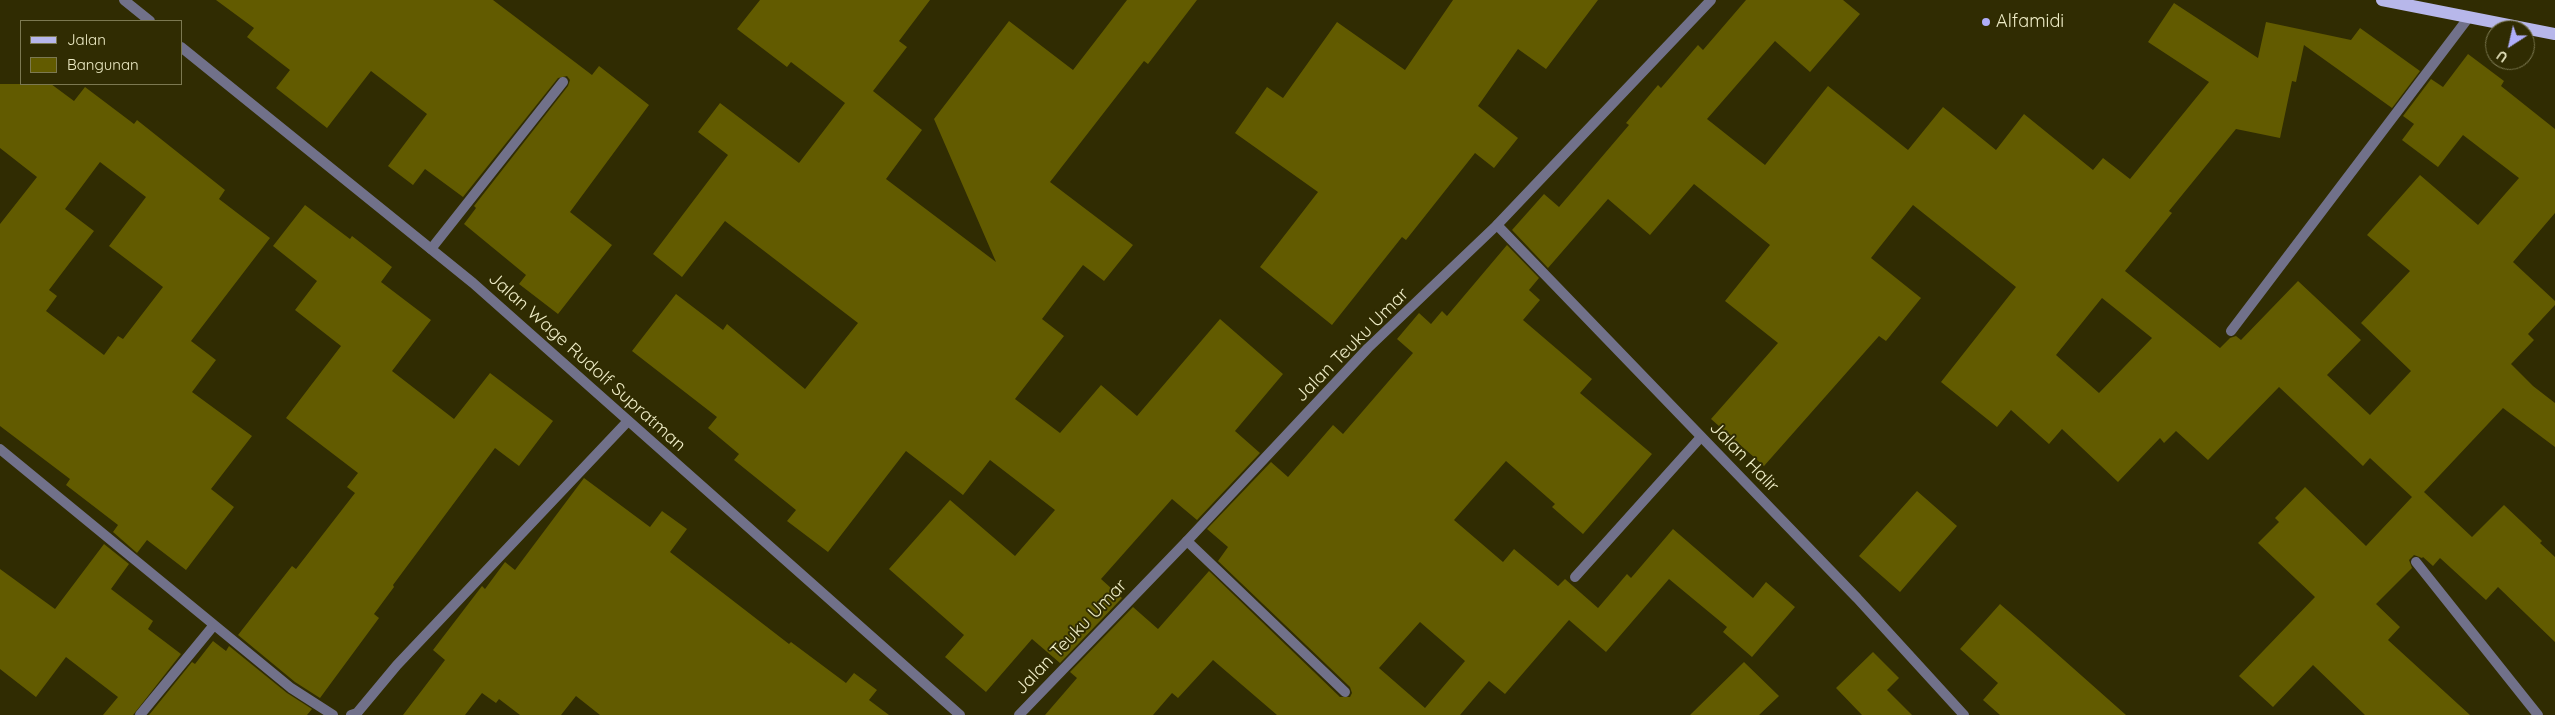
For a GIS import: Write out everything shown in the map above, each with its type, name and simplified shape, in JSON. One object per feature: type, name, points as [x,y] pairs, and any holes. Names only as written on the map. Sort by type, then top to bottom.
[{"type":"main road","points":[[2382,0],[2555,34]]},
{"type":"street","points":[[124,0],[149,20]]},
{"type":"street","name":"Jalan Teuku Umar","points":[[1019,715],[1187,541],[1368,348],[1497,225],[1710,0]]},
{"type":"street","points":[[2231,331],[2470,17]]},
{"type":"street","name":"Jalan Wage Rudolf Supratman","points":[[182,48],[473,283],[960,715]]},
{"type":"street","points":[[431,249],[563,82]]},
{"type":"street","name":"Jalan Halir","points":[[1497,225],[1857,598],[1964,715]]},
{"type":"street","points":[[351,715],[357,713],[396,665],[628,421]]},
{"type":"street","points":[[1575,577],[1702,437]]},
{"type":"street","points":[[0,449],[291,688],[333,715]]},
{"type":"street","points":[[1187,541],[1345,692]]},
{"type":"street","points":[[2416,562],[2538,715]]},
{"type":"street","points":[[140,715],[214,625]]},
{"type":"building","points":[[216,0],[493,0],[592,75],[599,66],[649,105],[570,212],[612,245],[558,314],[519,284],[526,275],[464,224],[476,208],[474,206],[568,86],[570,80],[567,76],[558,78],[463,197],[425,169],[413,185],[388,166],[427,114],[371,71],[327,128],[276,88],[290,70],[247,37],[254,28]]},
{"type":"building","points":[[760,0],[930,0],[899,41],[907,47],[873,91],[922,130],[886,179],[996,262],[934,119],[1009,21],[1073,70],[1127,0],[1197,0],[1148,64],[1144,61],[1050,182],[1133,245],[1104,281],[1083,265],[1042,319],[1064,336],[1015,399],[1060,433],[1101,385],[1137,416],[1220,319],[1283,374],[1235,431],[1260,453],[1197,520],[1172,499],[1101,579],[1122,598],[1060,663],[1032,639],[986,692],[945,657],[964,635],[889,569],[950,500],[1015,556],[1055,510],[990,460],[963,495],[906,451],[828,552],[787,521],[796,510],[734,460],[739,454],[708,428],[717,417],[632,351],[676,294],[723,330],[727,324],[805,389],[858,323],[725,221],[682,277],[653,254],[728,155],[698,132],[720,103],[799,163],[845,103],[791,62],[787,67],[737,29]]},
{"type":"building","points":[[1453,0],[1598,0],[1546,69],[1518,49],[1478,106],[1518,138],[1494,168],[1475,153],[1406,240],[1402,237],[1332,325],[1260,267],[1318,192],[1235,133],[1267,87],[1283,98],[1337,22],[1405,70]]},
{"type":"building","points":[[1746,0],[1843,0],[1860,14],[1810,72],[1775,41],[1707,119],[1765,165],[1828,86],[1908,150],[1943,107],[1996,150],[2024,114],[2093,170],[2103,158],[2130,179],[2209,82],[2148,42],[2174,3],[2258,58],[2266,22],[2351,40],[2360,28],[2420,71],[2392,108],[2304,45],[2296,82],[2292,81],[2280,138],[2236,129],[2169,211],[2172,213],[2125,271],[2220,348],[2230,338],[2236,336],[2241,340],[2298,281],[2361,340],[2327,375],[2370,415],[2411,371],[2361,323],[2410,271],[2367,235],[2420,175],[2478,225],[2519,178],[2463,135],[2438,167],[2402,140],[2414,124],[2403,116],[2431,79],[2443,87],[2468,54],[2485,67],[2485,70],[2489,70],[2504,81],[2501,86],[2555,129],[2555,213],[2513,262],[2555,301],[2555,305],[2528,334],[2534,340],[2511,364],[2533,386],[2555,403],[2555,447],[2503,408],[2424,492],[2472,537],[2504,505],[2542,541],[2540,543],[2555,557],[2555,642],[2498,587],[2486,600],[2440,558],[2433,566],[2423,557],[2414,555],[2409,560],[2412,568],[2376,604],[2400,627],[2388,640],[2470,715],[2365,715],[2313,665],[2273,707],[2239,676],[2315,597],[2258,543],[2279,522],[2275,518],[2305,487],[2366,546],[2412,497],[2370,458],[2363,466],[2279,387],[2208,460],[2176,431],[2164,443],[2160,438],[2118,482],[2062,429],[2049,444],[2011,410],[1997,427],[1941,382],[2016,287],[1913,205],[1871,258],[1921,298],[1886,341],[1879,336],[1764,466],[1711,419],[1778,343],[1725,301],[1770,245],[1694,184],[1650,235],[1608,199],[1548,268],[1512,230],[1544,194],[1559,207],[1629,125],[1626,123],[1658,85],[1661,88],[1698,45],[1703,50]],"holes":[[[2102,298],[2152,338],[2099,393],[2056,355]]]},
{"type":"building","points":[[0,84],[52,85],[74,101],[85,87],[134,124],[137,120],[225,190],[219,199],[270,238],[191,341],[216,360],[192,392],[252,436],[211,489],[234,507],[186,570],[147,540],[137,553],[113,532],[118,525],[66,485],[70,479],[0,426],[0,224],[37,177],[0,148]],"holes":[[[100,162],[146,197],[109,246],[163,287],[123,339],[118,336],[104,355],[46,311],[57,296],[49,290],[94,231],[65,209]]]},
{"type":"building","points":[[305,205],[350,239],[352,236],[392,267],[381,282],[431,320],[392,371],[454,419],[490,373],[553,421],[519,466],[495,448],[393,585],[394,587],[374,614],[379,618],[320,698],[295,682],[238,635],[292,566],[296,569],[355,493],[347,487],[358,473],[286,418],[341,346],[295,310],[317,281],[273,246]]},
{"type":"building","points":[[1507,245],[1539,278],[1529,290],[1540,300],[1523,320],[1592,379],[1580,393],[1652,454],[1583,534],[1552,507],[1555,504],[1506,461],[1454,520],[1503,562],[1514,549],[1558,586],[1565,579],[1598,608],[1627,574],[1631,578],[1673,529],[1753,598],[1766,582],[1795,607],[1752,657],[1723,632],[1727,627],[1669,579],[1606,652],[1569,620],[1505,694],[1489,681],[1460,715],[1277,715],[1213,660],[1178,698],[1172,693],[1153,715],[1045,715],[1077,678],[1070,672],[1133,607],[1158,629],[1209,571],[1340,697],[1350,697],[1352,693],[1350,687],[1218,561],[1228,547],[1207,529],[1271,462],[1288,477],[1333,425],[1343,434],[1413,353],[1397,339],[1419,313],[1431,324],[1442,311],[1447,316]],"holes":[[[1420,622],[1465,661],[1425,708],[1379,668]]]},
{"type":"building","points":[[584,478],[650,527],[662,511],[687,529],[670,552],[789,644],[791,642],[846,683],[854,673],[877,690],[869,700],[889,715],[600,715],[576,696],[561,715],[520,715],[499,699],[496,703],[482,693],[465,715],[403,715],[445,660],[433,650],[482,586],[485,589],[505,562],[515,570]]},
{"type":"building","points":[[1917,491],[1957,526],[1900,592],[1859,556]]},
{"type":"building","points":[[104,544],[129,564],[111,589],[153,621],[148,629],[181,654],[133,715],[103,715],[118,697],[66,657],[36,697],[0,669],[0,569],[55,609]]},
{"type":"building","points":[[2000,604],[2126,715],[2000,715],[1983,700],[1998,683],[1960,649]]},
{"type":"building","points":[[213,641],[226,651],[229,646],[287,693],[312,709],[307,715],[149,715],[192,662],[195,664]]},
{"type":"building","points":[[1873,652],[1899,678],[1887,690],[1912,715],[1862,715],[1836,688]]},
{"type":"building","points":[[1744,662],[1779,696],[1759,715],[1690,715]]},
{"type":"place","name":"Alfamidi","points":[[1986,22]]}]
